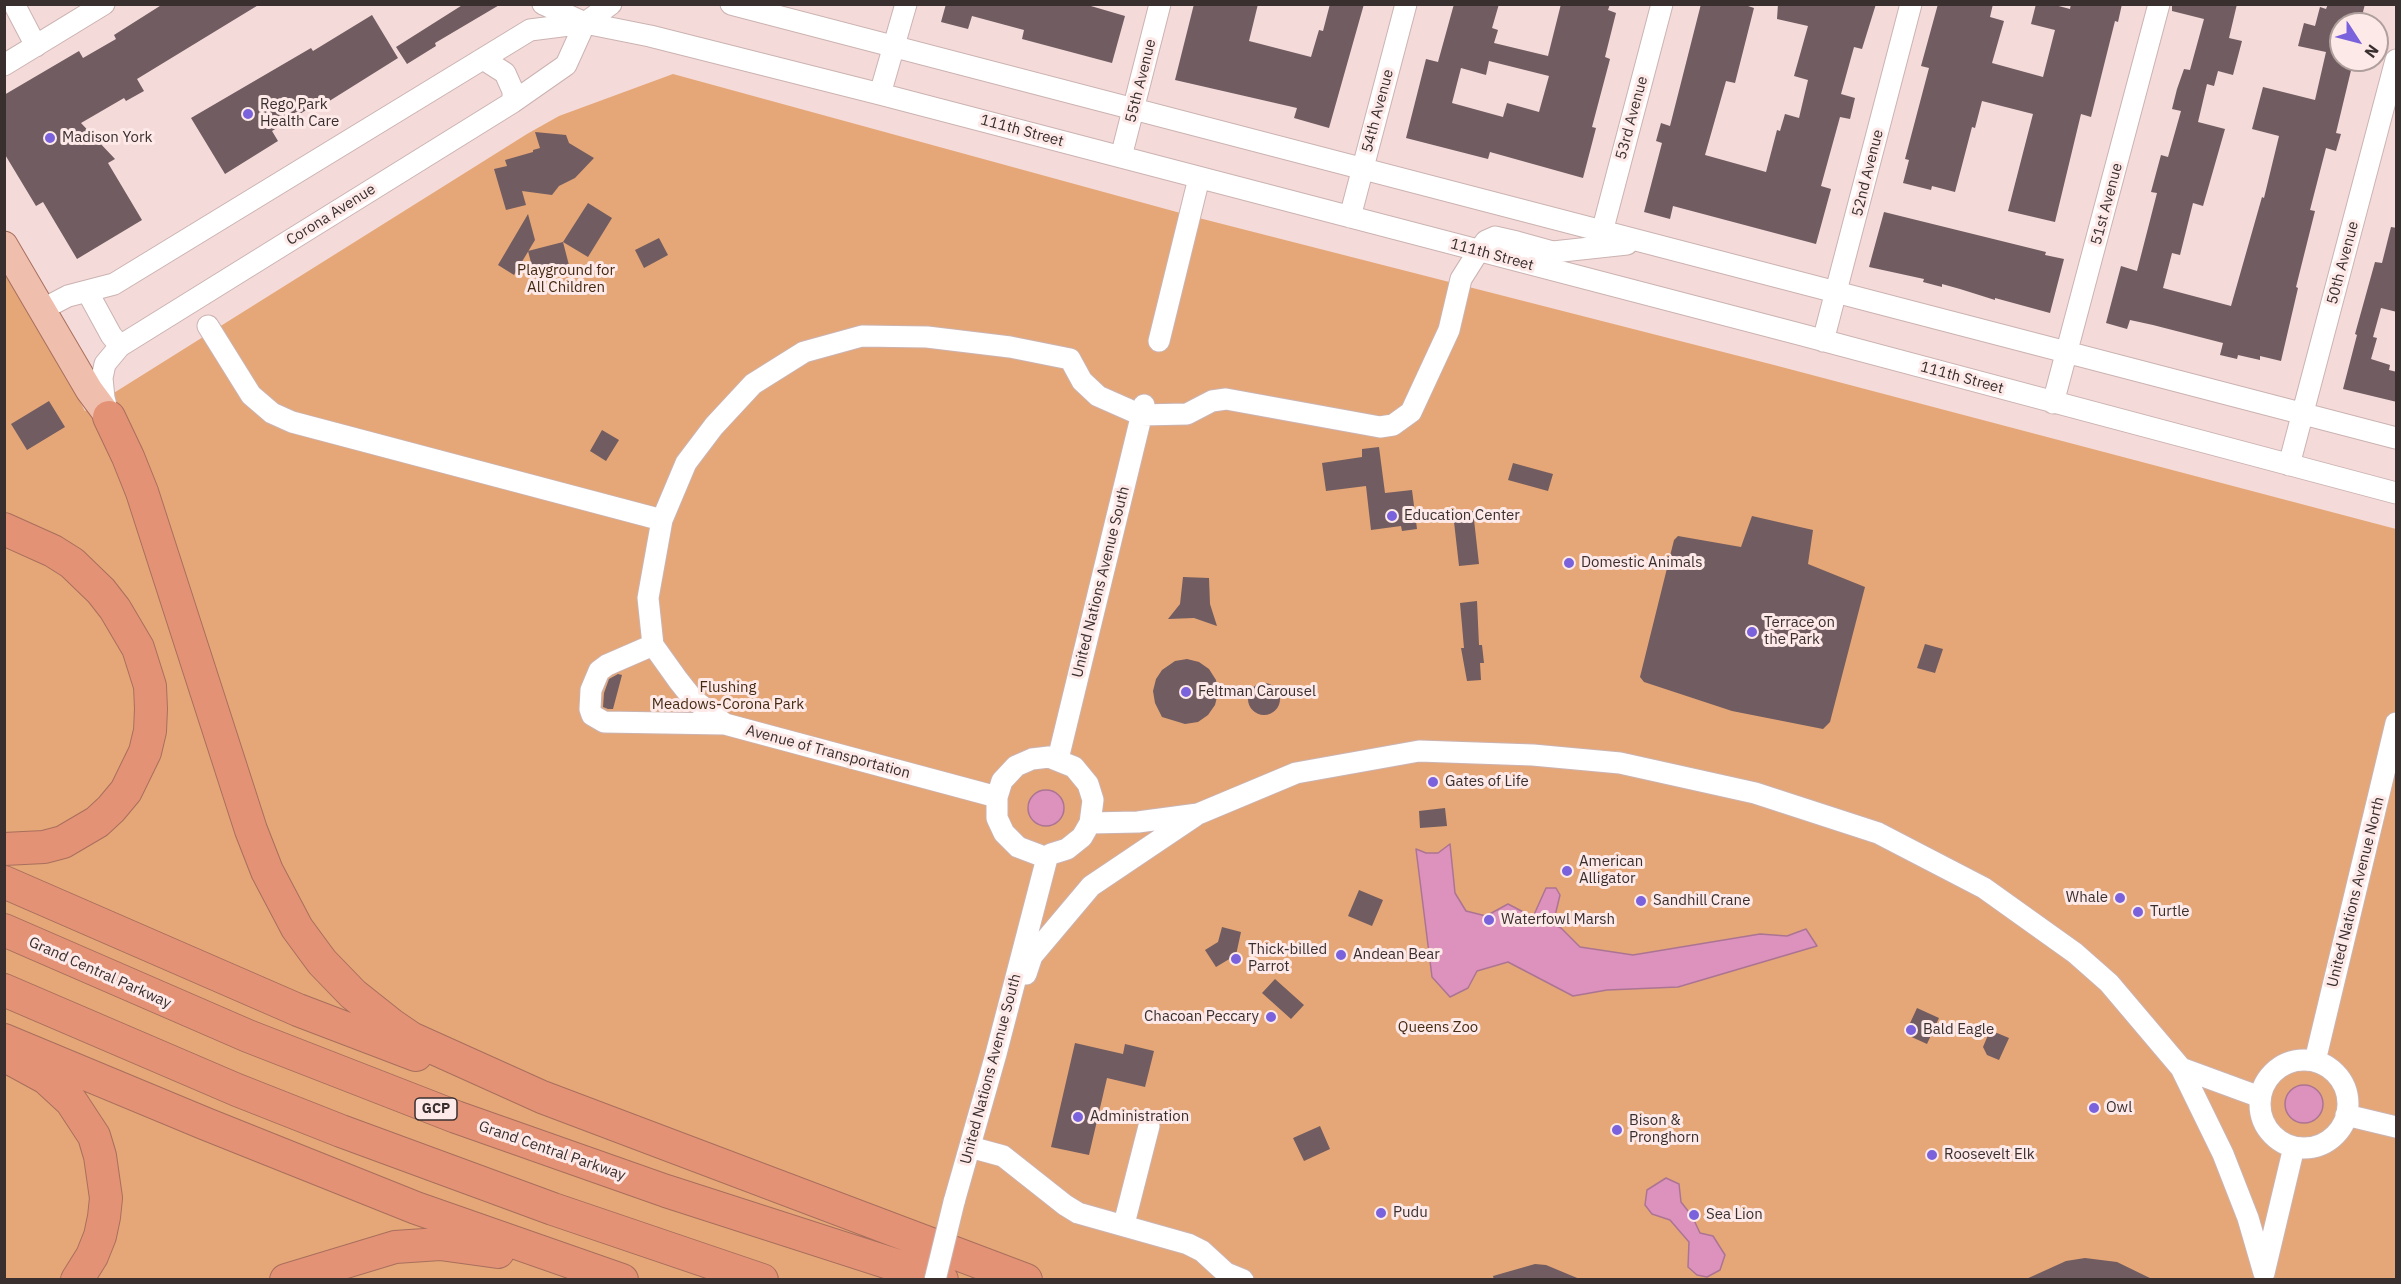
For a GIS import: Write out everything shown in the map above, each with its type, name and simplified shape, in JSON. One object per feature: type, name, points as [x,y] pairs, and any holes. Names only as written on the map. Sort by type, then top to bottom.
[{"type":"highway","points":[[109,417],[142,492],[251,830],[267,871],[297,928],[337,978],[392,1026],[429,1047],[542,1097],[1026,1280]]},
{"type":"highway","points":[[4,529],[53,551],[72,563],[101,591],[115,609],[138,648],[150,686],[151,709],[150,731],[145,752],[126,791],[111,809],[97,822],[63,842],[44,847],[4,849]]},
{"type":"highway","points":[[4,882],[309,1014],[448,1068],[542,1097]]},
{"type":"highway","name":"Grand Central Parkway","points":[[4,930],[248,1036],[456,1117],[666,1191],[942,1280]]},
{"type":"highway","points":[[4,990],[227,1086],[341,1131],[542,1205],[762,1280]]},
{"type":"highway","points":[[4,1040],[216,1129],[416,1208],[622,1280]]},
{"type":"highway","points":[[4,1056],[46,1078],[71,1101],[94,1136],[100,1156],[106,1198],[104,1218],[92,1256],[77,1280]]},
{"type":"highway","points":[[285,1280],[372,1252],[417,1244],[482,1249],[622,1280]]},
{"type":"main road","points":[[4,245],[89,390],[109,417]]},
{"type":"street","points":[[14,4],[36,46]]},
{"type":"street","points":[[4,65],[104,4]]},
{"type":"street","points":[[543,4],[585,23]]},
{"type":"street","name":"Corona Avenue","points":[[41,310],[68,296],[114,284],[530,30],[585,23],[611,4]]},
{"type":"street","points":[[731,4],[1837,294],[2397,438]]},
{"type":"street","points":[[880,94],[906,4]]},
{"type":"street","name":"55th Avenue","points":[[1121,157],[1160,4]]},
{"type":"street","name":"54th Avenue","points":[[1350,217],[1406,4]]},
{"type":"street","name":"53rd Avenue","points":[[1602,232],[1662,4]]},
{"type":"street","name":"52nd Avenue","points":[[1823,341],[1911,4]]},
{"type":"street","name":"51st Avenue","points":[[2053,403],[2159,4]]},
{"type":"street","name":"Corona Avenue","points":[[109,417],[102,378],[105,364],[120,346],[513,102],[566,65],[585,23]]},
{"type":"street","name":"111th Street","points":[[585,23],[650,36],[880,94],[2397,493]]},
{"type":"street","points":[[483,59],[500,67],[505,73],[513,90],[513,102]]},
{"type":"street","name":"50th Avenue","points":[[2289,465],[2397,60]]},
{"type":"street","points":[[1159,341],[1199,178]]},
{"type":"street","points":[[725,724],[604,722],[592,715],[591,690],[599,671],[607,665],[653,645],[648,598],[662,520],[686,464],[714,426],[753,384],[804,352],[862,336],[927,337],[1010,347],[1070,359],[1082,381],[1098,396],[1143,410],[1186,414],[1212,401],[1227,399],[1380,427],[1392,425],[1411,411],[1449,330],[1461,279],[1486,241],[1495,237],[1554,252],[1642,243]]},
{"type":"street","points":[[1502,258],[1506,250],[1517,242]]},
{"type":"street","points":[[87,291],[111,335],[120,346]]},
{"type":"street","points":[[208,326],[251,395],[272,413],[292,422],[662,520]]},
{"type":"street","name":"United Nations Avenue South","points":[[1058,759],[1143,410]]},
{"type":"street","name":"Avenue of Transportation","points":[[653,645],[693,699],[725,724],[997,797]]},
{"type":"street","name":"United Nations Avenue North","points":[[2315,1061],[2397,723]]},
{"type":"street","points":[[996,1054],[1032,956],[1091,886],[1198,814],[1296,773],[1419,752],[1533,755],[1620,764],[1755,793],[1878,833],[1984,888],[2075,953],[2109,983],[2181,1068],[2223,1154],[2247,1218],[2264,1276]]},
{"type":"street","points":[[1049,757],[1058,759],[1074,767],[1088,784],[1093,800],[1090,823],[1082,837],[1067,849],[1051,854],[1047,858],[1018,847],[1004,833],[997,818],[997,797],[1002,781],[1016,766],[1032,759],[1049,757]]},
{"type":"street","points":[[1090,823],[1138,822],[1198,814]]},
{"type":"street","name":"United Nations Avenue South","points":[[935,1280],[1047,858]]},
{"type":"street","points":[[2298,1060],[2315,1061],[2328,1067],[2338,1077],[2346,1090],[2348,1103],[2355,1117],[2326,1142],[2307,1148],[2294,1147],[2276,1139],[2266,1128],[2260,1113],[2260,1097],[2266,1080],[2279,1067],[2298,1060]]},
{"type":"street","points":[[2181,1068],[2260,1097]]},
{"type":"street","points":[[2355,1117],[2397,1127]]},
{"type":"street","points":[[1124,1224],[1149,1126]]},
{"type":"street","points":[[970,1147],[1003,1156],[1078,1213],[1124,1224],[1188,1244],[1202,1251],[1226,1273],[1243,1280]]},
{"type":"street","points":[[2264,1276],[2294,1147]]},
{"type":"green space","name":"Flushing Meadows-Corona Park","points":[[673,74],[1195,217],[1774,365],[2396,529],[2396,1279],[5,1279],[5,264],[85,411],[527,134],[559,116]]},
{"type":"shaded area","points":[[1046,790],[1058,796],[1064,808],[1058,820],[1046,826],[1034,820],[1028,808],[1034,796]]},
{"type":"shaded area","name":"Waterfowl Marsh","points":[[1450,844],[1455,893],[1466,911],[1486,916],[1508,904],[1533,917],[1546,888],[1556,888],[1560,895],[1553,924],[1561,928],[1580,947],[1633,955],[1760,934],[1787,936],[1806,929],[1817,946],[1678,987],[1607,990],[1573,996],[1508,962],[1477,971],[1468,988],[1450,997],[1432,977],[1416,849],[1426,853],[1438,853]]},
{"type":"shaded area","points":[[2304,1085],[2317,1091],[2323,1104],[2317,1117],[2304,1123],[2291,1117],[2285,1104],[2291,1091]]},
{"type":"shaded area","points":[[1666,1178],[1679,1184],[1681,1202],[1692,1216],[1700,1233],[1713,1236],[1725,1255],[1720,1270],[1707,1277],[1697,1275],[1688,1267],[1689,1242],[1670,1220],[1652,1214],[1645,1205],[1647,1190]]},
{"type":"building","points":[[163,4],[260,4],[137,79],[144,91],[126,101],[124,98],[81,123],[115,159],[108,163],[142,220],[77,259],[43,202],[36,206],[4,153],[4,95],[79,51],[83,58],[116,39],[114,35]]},
{"type":"building","points":[[464,4],[501,4],[435,43],[436,46],[407,64],[396,47]]},
{"type":"building","points":[[946,4],[1084,4],[1125,16],[1112,63],[1022,39],[1024,30],[972,16],[968,29],[941,22]]},
{"type":"building","points":[[1194,4],[1258,4],[1249,41],[1311,57],[1319,30],[1323,31],[1330,4],[1364,4],[1329,128],[1294,118],[1297,108],[1175,80]]},
{"type":"building","points":[[1454,4],[1499,4],[1492,28],[1498,30],[1494,43],[1548,56],[1561,4],[1610,4],[1608,10],[1616,13],[1605,57],[1610,59],[1592,127],[1596,128],[1583,178],[1490,152],[1488,159],[1406,138],[1426,59],[1438,62]],"holes":[[[1489,61],[1549,76],[1539,112],[1507,103],[1503,117],[1452,103],[1461,68],[1486,75]]]},
{"type":"building","points":[[1701,4],[1742,4],[1754,8],[1735,83],[1726,81],[1705,155],[1766,172],[1777,130],[1780,131],[1785,114],[1799,118],[1808,80],[1794,76],[1808,26],[1777,19],[1778,4],[1876,4],[1862,49],[1854,47],[1841,94],[1855,98],[1850,119],[1840,117],[1821,186],[1831,189],[1816,244],[1673,206],[1670,219],[1644,212],[1662,143],[1656,141],[1661,123],[1670,126]]},
{"type":"building","points":[[1938,4],[1993,4],[1990,17],[2004,21],[1992,63],[2043,77],[2055,30],[2031,24],[2036,4],[2051,4],[2070,9],[2071,4],[2122,4],[2118,22],[2115,21],[2091,117],[2081,114],[2055,222],[2008,211],[2033,114],[1982,101],[1975,128],[1972,127],[1955,192],[1932,186],[1931,190],[1903,183],[1909,160],[1905,159],[1929,68],[1921,66]]},
{"type":"building","points":[[2172,4],[2237,4],[2229,38],[2242,41],[2233,75],[2218,71],[2214,86],[2207,84],[2198,122],[2225,129],[2203,206],[2193,203],[2180,255],[2172,253],[2163,288],[2231,306],[2262,197],[2264,198],[2279,136],[2252,129],[2263,87],[2315,100],[2326,52],[2298,46],[2304,23],[2315,26],[2320,7],[2326,9],[2328,4],[2365,4],[2363,12],[2329,12],[2329,72],[2351,72],[2336,133],[2341,134],[2336,151],[2326,148],[2310,210],[2315,211],[2281,361],[2260,356],[2260,360],[2238,355],[2237,359],[2220,355],[2223,343],[2130,320],[2127,329],[2106,323],[2121,266],[2137,271],[2157,193],[2151,192],[2161,155],[2168,157],[2181,111],[2172,109],[2177,89],[2184,69],[2190,70],[2204,19],[2172,11]]},
{"type":"building","name":"Rego Park Health Care","points":[[372,15],[398,58],[323,105],[321,101],[272,131],[278,141],[225,174],[191,118],[311,48],[313,51]]},
{"type":"building","points":[[535,132],[566,135],[569,143],[594,158],[575,178],[559,186],[552,195],[522,191],[526,205],[506,210],[494,169],[507,166],[505,160],[540,148]]},
{"type":"building","points":[[588,203],[612,218],[588,257],[563,242]]},
{"type":"building","points":[[1884,212],[2046,252],[2045,255],[2064,259],[2050,313],[1942,284],[1942,287],[1923,282],[1924,279],[1869,267]]},
{"type":"building","points":[[528,214],[535,240],[514,275],[498,265]]},
{"type":"building","points":[[2391,227],[2397,228],[2397,312],[2381,308],[2373,337],[2377,338],[2371,359],[2390,365],[2389,370],[2397,372],[2397,402],[2343,389],[2357,335],[2355,334],[2375,262],[2382,263]]},
{"type":"building","points":[[659,238],[668,255],[644,268],[635,250]]},
{"type":"building","points":[[563,242],[570,269],[535,278],[528,251]]},
{"type":"building","points":[[49,401],[65,427],[27,450],[11,424]]},
{"type":"building","points":[[602,430],[619,440],[606,461],[590,451]]},
{"type":"building","points":[[1379,447],[1385,493],[1412,490],[1417,529],[1402,531],[1401,526],[1371,530],[1366,486],[1326,491],[1322,463],[1362,457],[1362,449]]},
{"type":"building","points":[[1513,463],[1553,474],[1548,491],[1508,480]]},
{"type":"building","points":[[1473,511],[1479,564],[1459,566],[1453,513]]},
{"type":"building","name":"Terrace on the Park","points":[[1752,516],[1813,530],[1808,564],[1865,587],[1830,722],[1823,729],[1732,711],[1644,682],[1640,677],[1674,540],[1678,536],[1741,547]]},
{"type":"building","points":[[1183,577],[1209,578],[1210,604],[1217,626],[1194,618],[1168,619],[1180,604]]},
{"type":"building","points":[[1477,601],[1479,645],[1482,645],[1484,663],[1480,663],[1481,680],[1467,681],[1461,648],[1464,648],[1460,603]]},
{"type":"building","points":[[1925,644],[1943,649],[1935,673],[1917,668]]},
{"type":"building","name":"Feltman Carousel","points":[[1187,659],[1199,662],[1209,669],[1216,680],[1218,693],[1215,705],[1208,715],[1198,722],[1185,724],[1162,717],[1155,703],[1153,691],[1156,679],[1162,670],[1175,661]]},
{"type":"building","points":[[618,674],[622,675],[613,709],[608,709],[603,707],[604,693],[609,679]]},
{"type":"building","points":[[1264,683],[1275,688],[1280,699],[1275,710],[1264,715],[1253,710],[1248,699],[1253,688]]},
{"type":"building","points":[[1445,808],[1447,826],[1420,828],[1419,811]]},
{"type":"building","points":[[1359,890],[1383,900],[1372,926],[1348,916]]},
{"type":"building","points":[[1222,927],[1241,932],[1236,955],[1216,967],[1205,950],[1218,942]]},
{"type":"building","points":[[1275,979],[1304,1005],[1291,1019],[1262,993]]},
{"type":"building","points":[[1917,1008],[1939,1018],[1927,1044],[1905,1034]]},
{"type":"building","points":[[1997,1033],[2009,1038],[1999,1060],[1987,1055],[1983,1047],[1988,1035]]},
{"type":"building","name":"Administration","points":[[1075,1043],[1123,1054],[1125,1044],[1154,1051],[1145,1087],[1107,1078],[1089,1155],[1051,1147]]},
{"type":"building","points":[[1320,1126],[1330,1149],[1304,1161],[1293,1138]]},
{"type":"building","points":[[2085,1258],[2117,1262],[2154,1280],[2024,1280],[2066,1261]]},
{"type":"building","points":[[1535,1264],[1546,1265],[1582,1280],[1494,1280],[1493,1276]]},
{"type":"place","name":"Rego Park Health Care","points":[[248,114]]},
{"type":"place","name":"Madison York","points":[[50,138]]},
{"type":"place","name":"Education Center","points":[[1392,516]]},
{"type":"place","name":"Domestic Animals","points":[[1569,563]]},
{"type":"place","name":"Terrace on the Park","points":[[1752,632]]},
{"type":"place","name":"Feltman Carousel","points":[[1186,692]]},
{"type":"place","name":"Gates of Life","points":[[1433,782]]},
{"type":"place","name":"American Alligator","points":[[1567,871]]},
{"type":"place","name":"Whale","points":[[2120,898]]},
{"type":"place","name":"Sandhill Crane","points":[[1641,901]]},
{"type":"place","name":"Turtle","points":[[2138,912]]},
{"type":"place","name":"Waterfowl Marsh","points":[[1489,920]]},
{"type":"place","name":"Andean Bear","points":[[1341,955]]},
{"type":"place","name":"Thick-billed Parrot","points":[[1236,959]]},
{"type":"place","name":"Chacoan Peccary","points":[[1271,1017]]},
{"type":"place","name":"Bald Eagle","points":[[1911,1030]]},
{"type":"place","name":"Owl","points":[[2094,1108]]},
{"type":"place","name":"Administration","points":[[1078,1117]]},
{"type":"place","name":"Bison & Pronghorn","points":[[1617,1130]]},
{"type":"place","name":"Roosevelt Elk","points":[[1932,1155]]},
{"type":"place","name":"Pudu","points":[[1381,1213]]},
{"type":"place","name":"Sea Lion","points":[[1694,1215]]},
{"type":"park label","name":"Playground for All Children","points":[[566,280]]},
{"type":"park label","name":"Queens Zoo","points":[[1438,1028]]}]
